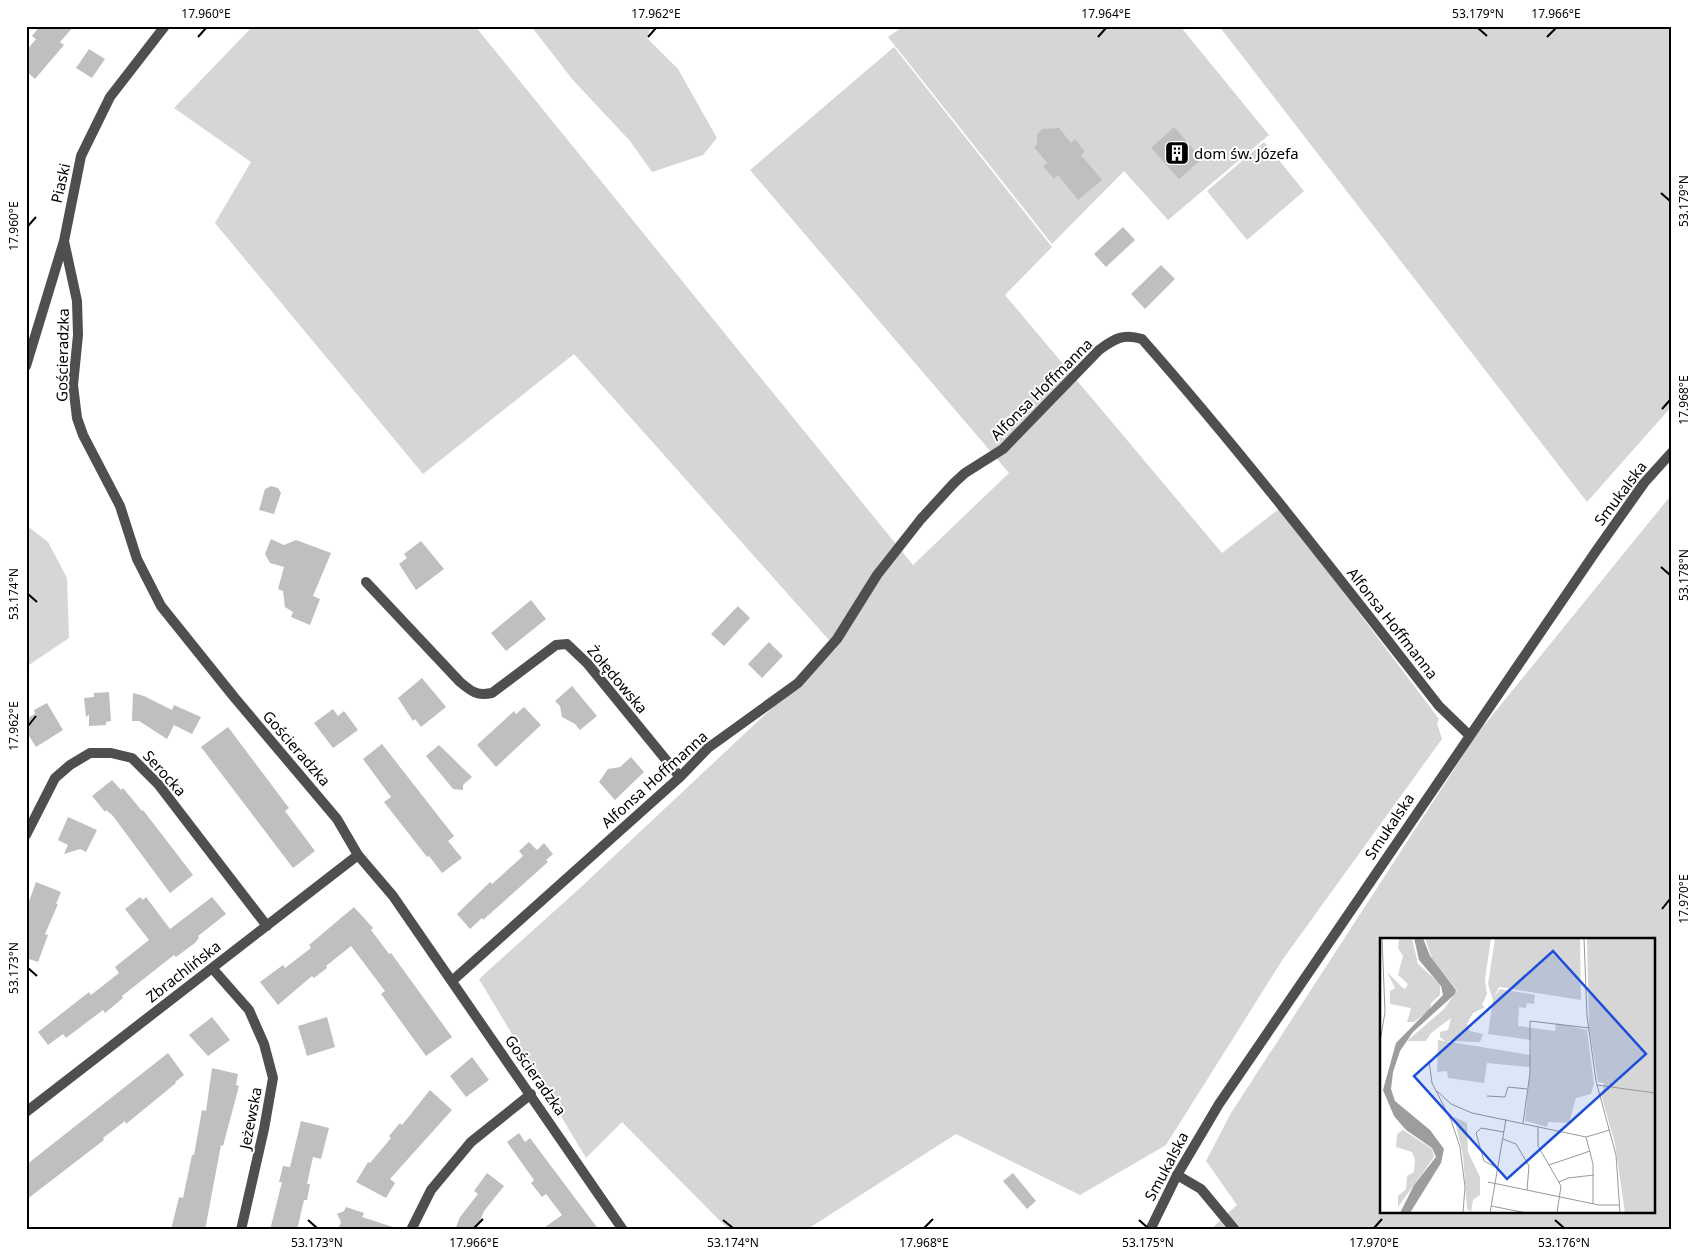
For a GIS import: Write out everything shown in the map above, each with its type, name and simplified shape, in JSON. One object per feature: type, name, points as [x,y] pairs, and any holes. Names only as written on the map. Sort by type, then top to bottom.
[{"type":"street","name":"Piaski","points":[[26,366],[64,241],[81,156],[110,97],[165,26]]},
{"type":"street","name":"Gościeradzka","points":[[64,241],[78,301],[78,335],[73,386],[77,418],[120,506],[137,560],[161,606],[234,697],[337,819],[358,855],[393,896],[623,1230]]},
{"type":"street","name":"Alfonsa Hoffmanna","points":[[452,981],[680,777],[708,748],[798,683],[837,639],[877,575],[954,483],[965,472],[1003,449],[1099,350],[1116,337],[1131,336],[1142,339],[1196,400],[1439,706],[1469,735]]},
{"type":"street","name":"Smukalska","points":[[1150,1230],[1177,1175],[1219,1104],[1469,735],[1629,504],[1672,452]]},
{"type":"street","name":"Żołędowska","points":[[366,582],[460,682],[472,692],[480,695],[492,693],[556,645],[567,644],[587,663],[680,777]]},
{"type":"street","name":"Serocka","points":[[26,834],[55,778],[70,765],[90,754],[111,753],[132,758],[158,784],[267,926]]},
{"type":"street","name":"Zbrachlińska","points":[[26,1112],[358,855]]},
{"type":"street","name":"Jeżewska","points":[[212,968],[249,1010],[264,1044],[273,1078],[264,1129],[241,1230]]},
{"type":"street","points":[[410,1230],[431,1190],[471,1142],[531,1094]]},
{"type":"street","points":[[1177,1175],[1202,1189],[1235,1230]]},
{"type":"shaded area","points":[[253,26],[475,26],[913,565],[1009,473],[750,170],[894,47],[1052,247],[1005,295],[1222,553],[1280,508],[1439,719],[1437,723],[1442,739],[1283,959],[1166,1145],[1080,1195],[956,1134],[806,1230],[729,1230],[622,1122],[586,1158],[479,979],[580,888],[836,648],[574,354],[423,474],[215,223],[251,162],[174,108]]},
{"type":"shaded area","points":[[531,26],[651,26],[647,38],[678,69],[717,138],[703,155],[652,172],[630,141],[572,79]]},
{"type":"shaded area","points":[[904,26],[1180,26],[1269,135],[1168,220],[1124,171],[1052,244],[888,37]]},
{"type":"shaded area","points":[[1219,26],[1672,26],[1672,406],[1587,502]]},
{"type":"shaded area","points":[[1264,142],[1304,191],[1247,240],[1207,191]]},
{"type":"shaded area","points":[[1672,494],[1672,1230],[1210,1230],[1237,1205],[1206,1161],[1231,1113],[1477,734]]},
{"type":"shaded area","points":[[26,525],[48,542],[67,578],[69,638],[26,667]]},
{"type":"building","points":[[40,26],[74,26],[60,42],[64,45],[35,79],[26,71],[26,51],[36,39],[32,36]]},
{"type":"building","points":[[89,49],[105,59],[92,78],[76,68]]},
{"type":"building","name":"dom św. Józefa","points":[[1174,127],[1202,159],[1179,179],[1151,148]]},
{"type":"building","points":[[1059,128],[1071,143],[1075,139],[1085,152],[1081,155],[1102,180],[1078,200],[1058,175],[1054,179],[1043,166],[1047,163],[1034,147],[1037,145],[1037,134],[1043,129]]},
{"type":"building","points":[[1123,227],[1135,240],[1106,267],[1094,254]]},
{"type":"building","points":[[1161,265],[1175,279],[1145,309],[1131,294]]},
{"type":"building","points":[[271,486],[278,488],[281,493],[274,514],[259,510],[265,489]]},
{"type":"building","points":[[271,539],[284,545],[296,540],[331,553],[313,596],[320,599],[310,625],[291,617],[293,612],[285,607],[283,591],[278,589],[284,567],[270,563],[265,554]]},
{"type":"building","points":[[421,541],[444,569],[416,590],[399,564],[407,558],[404,554]]},
{"type":"building","points":[[531,600],[546,619],[506,651],[491,633]]},
{"type":"building","points":[[738,606],[750,618],[724,646],[711,634]]},
{"type":"building","points":[[769,642],[783,656],[762,678],[748,664]]},
{"type":"building","points":[[422,678],[446,707],[421,727],[415,719],[413,721],[398,698]]},
{"type":"building","points":[[572,686],[597,716],[580,730],[575,724],[562,717],[560,706],[555,701]]},
{"type":"building","points":[[109,692],[111,721],[106,722],[106,725],[89,726],[89,715],[86,717],[84,698],[94,697],[94,693]]},
{"type":"building","points":[[133,693],[144,696],[172,710],[174,705],[201,717],[192,734],[174,725],[167,739],[139,721],[132,721]]},
{"type":"building","points":[[47,703],[63,730],[36,747],[26,731],[26,719],[35,714],[34,710]]},
{"type":"building","points":[[524,707],[541,725],[496,767],[477,745],[514,711],[516,714]]},
{"type":"building","points":[[333,709],[338,716],[344,711],[358,730],[333,748],[314,723]]},
{"type":"building","points":[[228,727],[289,808],[285,811],[315,851],[293,868],[201,747]]},
{"type":"building","points":[[382,744],[454,836],[448,841],[462,858],[442,873],[384,802],[391,797],[363,759]]},
{"type":"building","points":[[439,745],[472,777],[463,785],[463,790],[453,789],[426,756]]},
{"type":"building","points":[[631,757],[644,772],[615,800],[599,782],[608,769],[620,767]]},
{"type":"building","points":[[112,780],[121,790],[123,788],[143,810],[193,875],[170,893],[113,816],[106,810],[105,812],[92,796]]},
{"type":"building","points":[[68,817],[97,830],[86,852],[80,849],[64,854],[68,845],[58,840]]},
{"type":"building","points":[[529,842],[537,850],[544,843],[553,854],[546,860],[548,862],[483,920],[482,918],[470,929],[457,914],[490,882],[492,884],[523,856],[519,851]]},
{"type":"building","points":[[36,882],[61,892],[45,934],[48,935],[38,962],[26,958],[26,910]]},
{"type":"building","points":[[140,897],[143,900],[146,897],[170,929],[212,897],[226,914],[198,936],[199,938],[195,943],[176,957],[174,955],[122,996],[123,998],[105,1013],[103,1010],[66,1038],[63,1034],[48,1045],[38,1032],[89,992],[91,995],[119,973],[115,967],[149,940],[125,909]]},
{"type":"building","points":[[354,907],[373,928],[371,930],[389,954],[391,953],[452,1037],[426,1056],[381,994],[385,991],[351,946],[326,966],[327,968],[314,978],[312,976],[278,1005],[260,982],[283,965],[285,968],[311,948],[309,945]]},
{"type":"building","points":[[212,1017],[230,1040],[208,1056],[189,1035]]},
{"type":"building","points":[[327,1017],[335,1047],[307,1056],[298,1026]]},
{"type":"building","points":[[168,1053],[184,1075],[126,1124],[125,1121],[103,1138],[104,1140],[26,1200],[26,1165]]},
{"type":"building","points":[[472,1057],[489,1080],[466,1097],[450,1076]]},
{"type":"building","points":[[212,1068],[238,1074],[236,1085],[239,1086],[223,1146],[221,1145],[205,1230],[171,1230],[179,1197],[183,1198],[192,1155],[194,1155],[202,1110],[206,1111]]},
{"type":"building","points":[[430,1090],[452,1110],[390,1179],[395,1183],[386,1198],[356,1182],[368,1162],[370,1163],[391,1138],[389,1136],[400,1123],[402,1125]]},
{"type":"building","points":[[301,1121],[329,1128],[321,1159],[313,1157],[307,1184],[310,1184],[307,1200],[304,1200],[297,1230],[270,1230],[282,1182],[279,1182],[283,1166],[290,1167]]},
{"type":"building","points":[[519,1133],[525,1142],[530,1138],[599,1230],[541,1230],[562,1215],[546,1194],[542,1197],[531,1183],[534,1180],[507,1142]]},
{"type":"building","points":[[487,1173],[504,1186],[484,1211],[476,1230],[455,1230],[460,1217],[478,1194],[474,1191]]},
{"type":"building","points":[[1013,1173],[1036,1201],[1027,1209],[1003,1181]]},
{"type":"building","points":[[346,1207],[364,1213],[362,1217],[393,1227],[393,1230],[348,1230],[339,1227],[341,1222],[337,1214],[344,1211]]},
{"type":"place","name":"dom św. Józefa","points":[[1177,153]]}]
